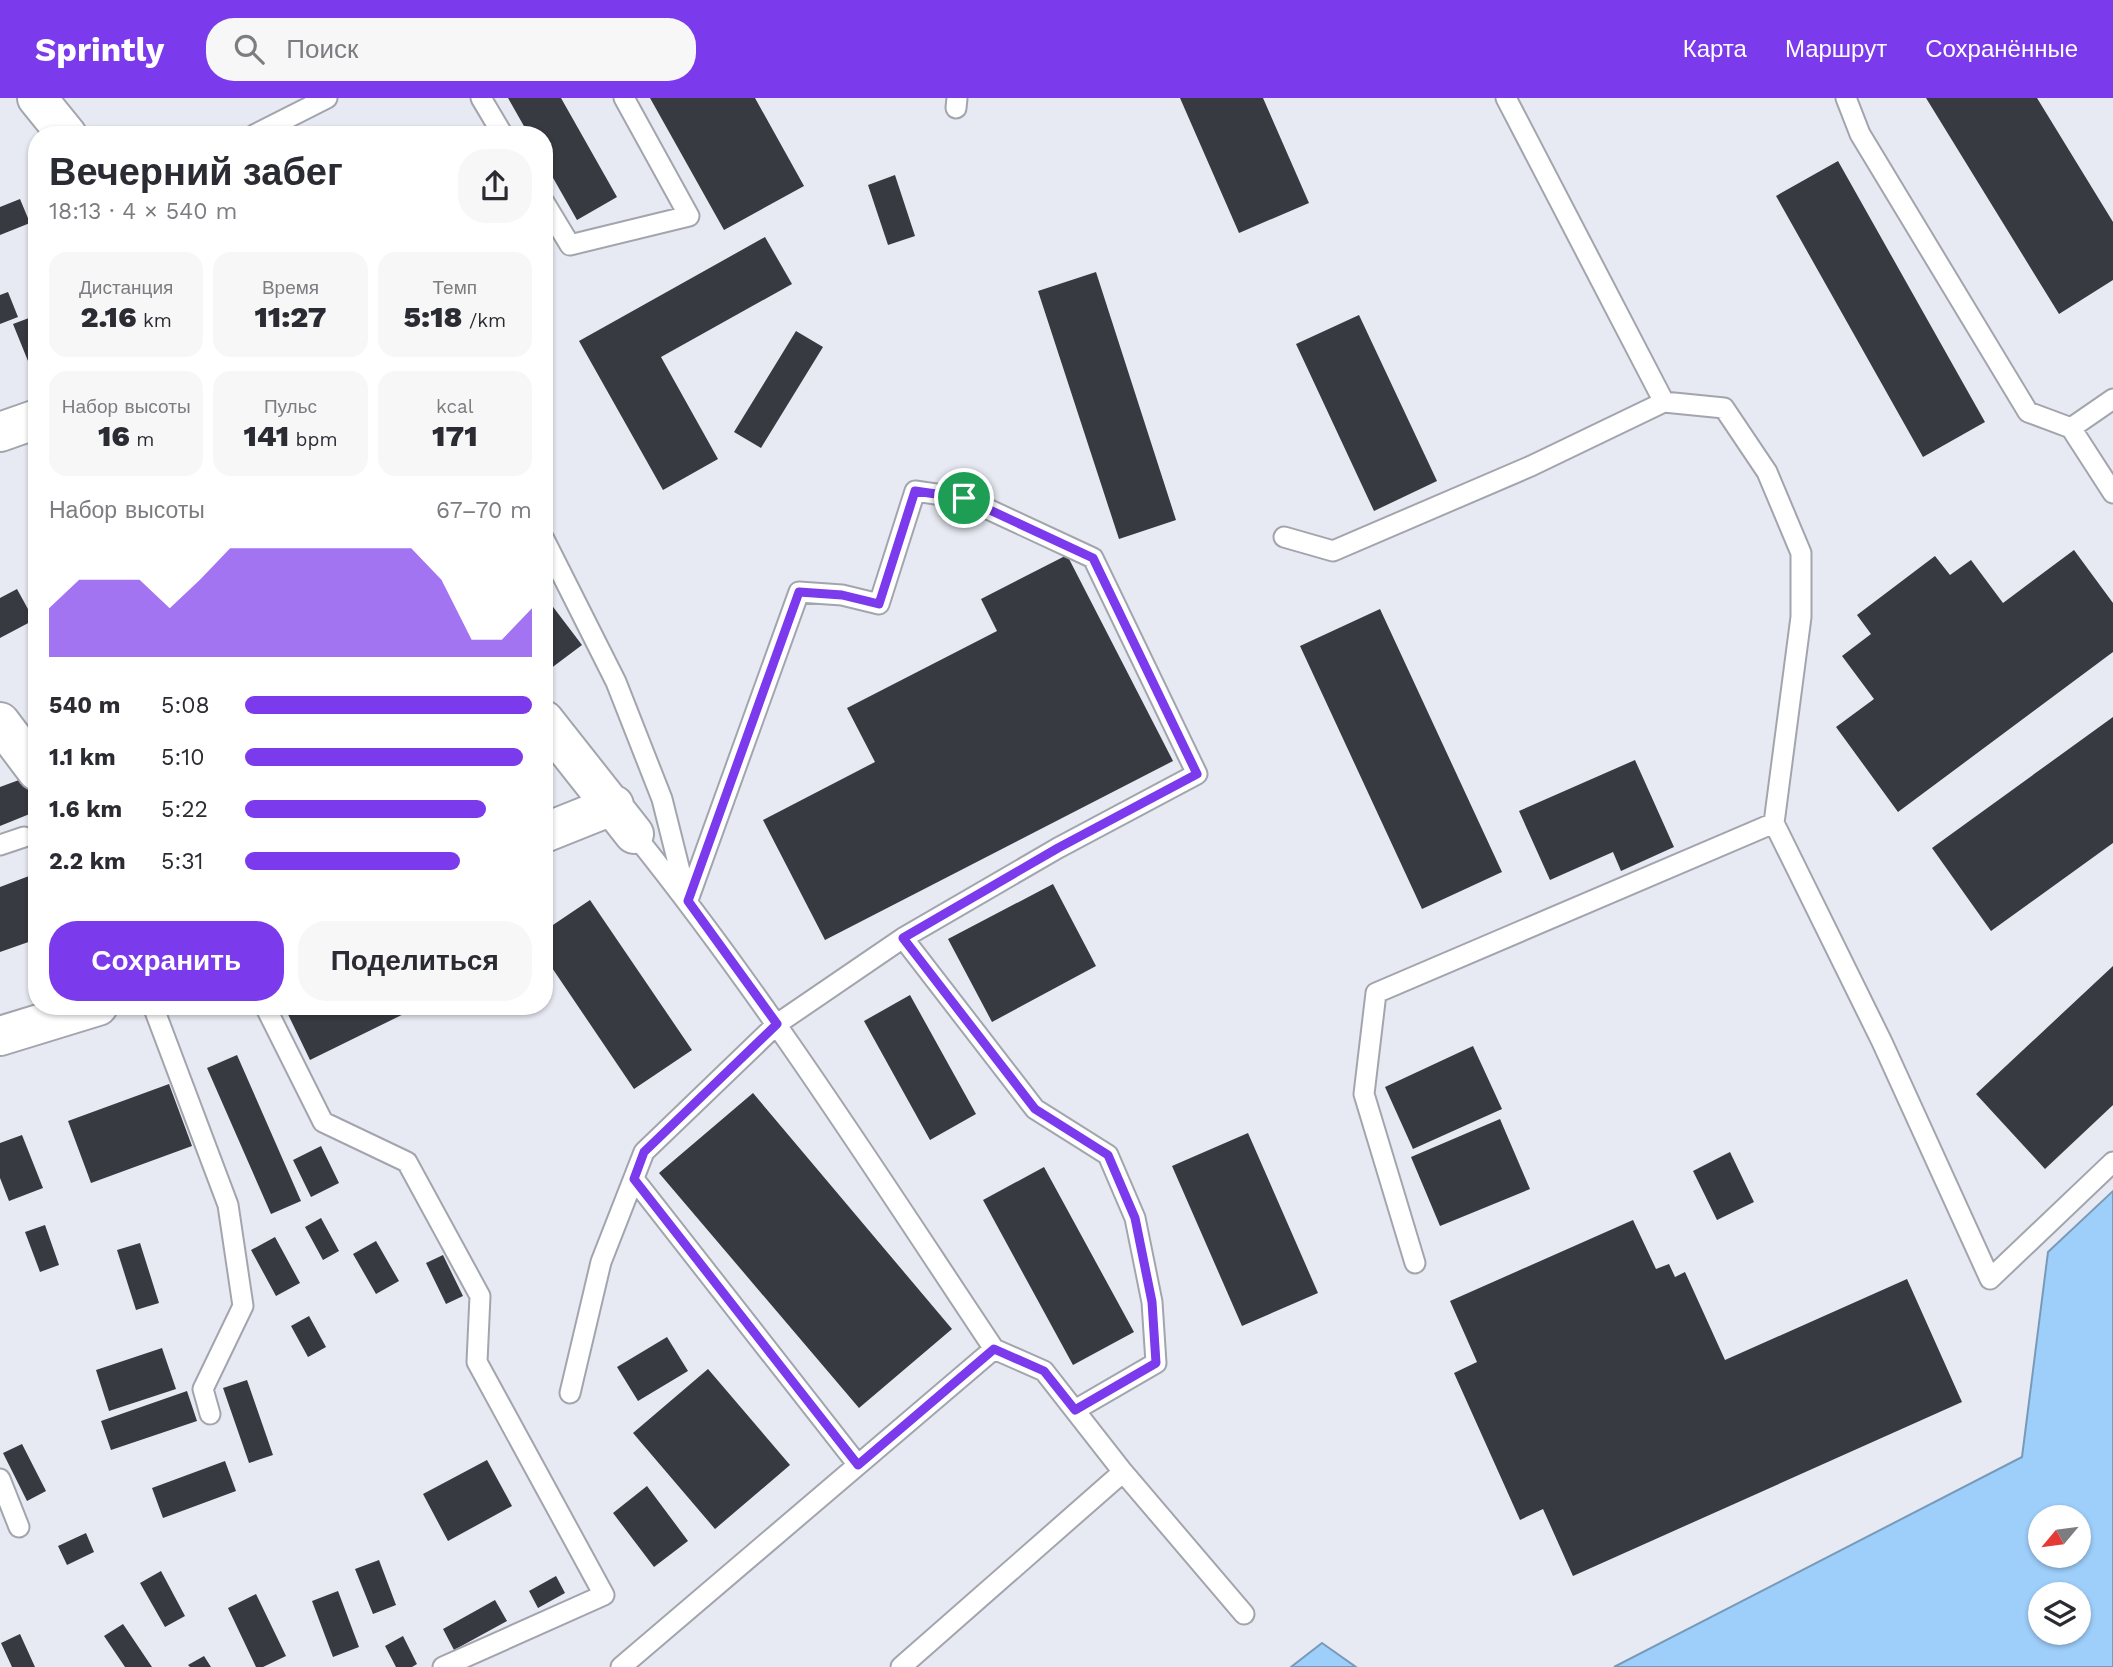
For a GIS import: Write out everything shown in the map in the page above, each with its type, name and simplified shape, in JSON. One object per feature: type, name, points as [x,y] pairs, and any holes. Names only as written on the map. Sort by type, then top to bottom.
[{"type":"street","points":[[37,98],[60,126]]},
{"type":"street","points":[[0,432],[28,422]]},
{"type":"street","points":[[553,731],[624,819],[553,831]]},
{"type":"street","points":[[0,1036],[68,1015]]},
{"type":"lane","points":[[272,126],[327,98]]},
{"type":"lane","points":[[481,98],[498,126]]},
{"type":"lane","points":[[553,217],[570,245],[689,216],[624,98]]},
{"type":"lane","points":[[1506,98],[1664,402]]},
{"type":"lane","points":[[1846,98],[1860,134],[2028,412],[2071,428],[2113,493]]},
{"type":"lane","points":[[2071,428],[2113,399]]},
{"type":"lane","points":[[1284,537],[1333,551],[1531,466],[1664,402],[1724,408],[1767,472],[1801,553],[1801,617],[1774,823],[1882,1042],[1990,1279],[2113,1162]]},
{"type":"lane","points":[[570,1393],[601,1262],[644,1152],[777,1024],[903,938],[1058,848],[1197,774],[1093,558],[964,498],[915,491],[879,604],[842,595],[799,592],[688,901]]},
{"type":"lane","points":[[553,557],[621,694],[662,799],[688,901]]},
{"type":"lane","points":[[624,819],[688,901],[777,1024],[994,1349],[1044,1371],[1123,1472],[1244,1614]]},
{"type":"lane","points":[[1415,1263],[1364,1094],[1376,993],[1774,823]]},
{"type":"lane","points":[[0,845],[24,836]]},
{"type":"lane","points":[[903,938],[1035,1109],[1108,1155],[1135,1218],[1152,1302],[1156,1363],[1075,1410]]},
{"type":"lane","points":[[156,1015],[228,1205],[243,1306],[203,1389],[210,1414]]},
{"type":"lane","points":[[270,1015],[323,1122],[407,1161],[480,1296],[477,1362],[604,1595],[443,1667]]},
{"type":"lane","points":[[634,1179],[858,1465]]},
{"type":"lane","points":[[621,1667],[994,1349]]},
{"type":"lane","points":[[901,1667],[1123,1472]]},
{"type":"lane","points":[[0,1479],[19,1527]]},
{"type":"water","points":[[2113,1191],[2113,1667],[1614,1667],[2022,1457],[2048,1252]]},
{"type":"water","points":[[1322,1643],[1356,1667],[1291,1667]]},
{"type":"building","points":[[508,98],[561,98],[617,197],[577,220],[553,178],[553,126],[524,126]]},
{"type":"building","points":[[650,98],[755,98],[804,186],[724,230]]},
{"type":"building","points":[[1180,98],[1263,98],[1309,203],[1239,233]]},
{"type":"building","points":[[1926,98],[2037,98],[2113,222],[2113,280],[2059,314]]},
{"type":"building","points":[[1838,161],[1985,422],[1923,457],[1776,196]]},
{"type":"building","points":[[895,175],[915,236],[888,245],[868,185]]},
{"type":"building","points":[[20,199],[28,224],[0,235],[0,207]]},
{"type":"building","points":[[765,237],[792,284],[661,357],[718,459],[663,490],[579,341]]},
{"type":"building","points":[[1096,272],[1176,520],[1119,539],[1038,291]]},
{"type":"building","points":[[8,292],[18,317],[0,324],[0,295]]},
{"type":"building","points":[[1359,315],[1437,481],[1374,511],[1296,344]]},
{"type":"building","points":[[28,318],[28,361],[13,324]]},
{"type":"building","points":[[796,331],[823,347],[761,448],[734,432]]},
{"type":"building","points":[[2074,550],[2113,603],[2113,652],[1898,812],[1836,727],[1874,699],[1842,656],[1871,634],[1857,615],[1935,556],[1950,575],[1971,560],[2003,603]]},
{"type":"building","points":[[1067,555],[1173,761],[825,940],[763,820],[875,762],[847,708],[997,631],[981,599]]},
{"type":"building","points":[[17,589],[28,609],[28,623],[0,638],[0,598]]},
{"type":"building","points":[[553,607],[582,645],[553,667]]},
{"type":"building","points":[[1380,609],[1502,872],[1422,909],[1300,646]]},
{"type":"building","points":[[2113,717],[2113,843],[1991,931],[1932,848]]},
{"type":"building","points":[[1635,760],[1674,847],[1621,871],[1613,852],[1550,880],[1519,811]]},
{"type":"building","points":[[27,777],[28,815],[0,826],[0,787]]},
{"type":"building","points":[[28,876],[28,942],[0,952],[0,887]]},
{"type":"building","points":[[1053,884],[1096,966],[992,1022],[948,939]]},
{"type":"building","points":[[590,900],[692,1050],[634,1089],[553,969],[553,925]]},
{"type":"building","points":[[2113,966],[2113,1105],[2045,1169],[1976,1094]]},
{"type":"building","points":[[910,995],[976,1114],[930,1140],[864,1021]]},
{"type":"building","points":[[288,1015],[402,1015],[310,1060]]},
{"type":"building","points":[[1473,1046],[1502,1109],[1413,1149],[1385,1087]]},
{"type":"building","points":[[237,1055],[301,1201],[271,1214],[207,1068]]},
{"type":"building","points":[[169,1084],[192,1146],[91,1183],[68,1121]]},
{"type":"building","points":[[753,1093],[952,1329],[859,1408],[659,1173]]},
{"type":"building","points":[[1500,1119],[1530,1189],[1440,1226],[1411,1157]]},
{"type":"building","points":[[1248,1133],[1318,1293],[1242,1326],[1172,1166]]},
{"type":"building","points":[[22,1135],[43,1188],[9,1201],[0,1178],[0,1143]]},
{"type":"building","points":[[321,1146],[339,1183],[311,1197],[293,1160]]},
{"type":"building","points":[[1730,1152],[1754,1202],[1717,1220],[1693,1171]]},
{"type":"building","points":[[1044,1167],[1134,1332],[1073,1365],[983,1200]]},
{"type":"building","points":[[321,1218],[339,1251],[323,1260],[305,1227]]},
{"type":"building","points":[[1633,1220],[1656,1269],[1669,1264],[1675,1277],[1685,1272],[1725,1360],[1907,1279],[1962,1402],[1573,1576],[1543,1509],[1520,1520],[1454,1373],[1477,1362],[1450,1301]]},
{"type":"building","points":[[45,1225],[59,1265],[40,1272],[25,1232]]},
{"type":"building","points":[[275,1237],[300,1283],[276,1296],[251,1250]]},
{"type":"building","points":[[376,1241],[399,1281],[376,1294],[353,1254]]},
{"type":"building","points":[[140,1243],[159,1303],[136,1310],[117,1250]]},
{"type":"building","points":[[443,1255],[463,1296],[446,1304],[426,1263]]},
{"type":"building","points":[[309,1316],[326,1347],[308,1357],[291,1326]]},
{"type":"building","points":[[667,1337],[688,1371],[638,1401],[617,1367]]},
{"type":"building","points":[[162,1348],[176,1389],[109,1411],[96,1370]]},
{"type":"building","points":[[708,1369],[790,1465],[715,1529],[633,1433]]},
{"type":"building","points":[[247,1380],[273,1455],[249,1463],[223,1388]]},
{"type":"building","points":[[187,1391],[197,1421],[111,1450],[101,1421]]},
{"type":"building","points":[[22,1444],[46,1491],[27,1501],[3,1453]]},
{"type":"building","points":[[487,1460],[512,1506],[448,1541],[423,1494]]},
{"type":"building","points":[[225,1461],[236,1491],[163,1518],[152,1488]]},
{"type":"building","points":[[647,1486],[688,1541],[654,1567],[613,1513]]},
{"type":"building","points":[[86,1533],[94,1552],[67,1565],[58,1546]]},
{"type":"building","points":[[379,1560],[396,1605],[373,1614],[355,1569]]},
{"type":"building","points":[[161,1571],[185,1616],[165,1627],[140,1583]]},
{"type":"building","points":[[556,1576],[565,1593],[538,1608],[529,1591]]},
{"type":"building","points":[[338,1591],[359,1647],[333,1657],[312,1601]]},
{"type":"building","points":[[256,1594],[286,1656],[263,1667],[256,1667],[228,1608]]},
{"type":"building","points":[[495,1600],[507,1621],[454,1650],[443,1629]]},
{"type":"building","points":[[123,1624],[152,1667],[125,1667],[104,1636]]},
{"type":"building","points":[[20,1634],[35,1667],[12,1667],[1,1643]]},
{"type":"building","points":[[403,1636],[417,1664],[412,1667],[396,1667],[385,1646]]},
{"type":"building","points":[[204,1656],[211,1667],[188,1665]]},
{"type":"route","points":[[915,491],[964,498],[1093,558],[1197,774],[1058,848],[903,938],[1035,1109],[1108,1155],[1135,1218],[1152,1302],[1156,1363],[1075,1410],[1044,1371],[994,1349],[858,1465],[634,1179],[644,1152],[777,1024],[688,901],[799,592],[842,595],[879,604],[915,491]]}]
